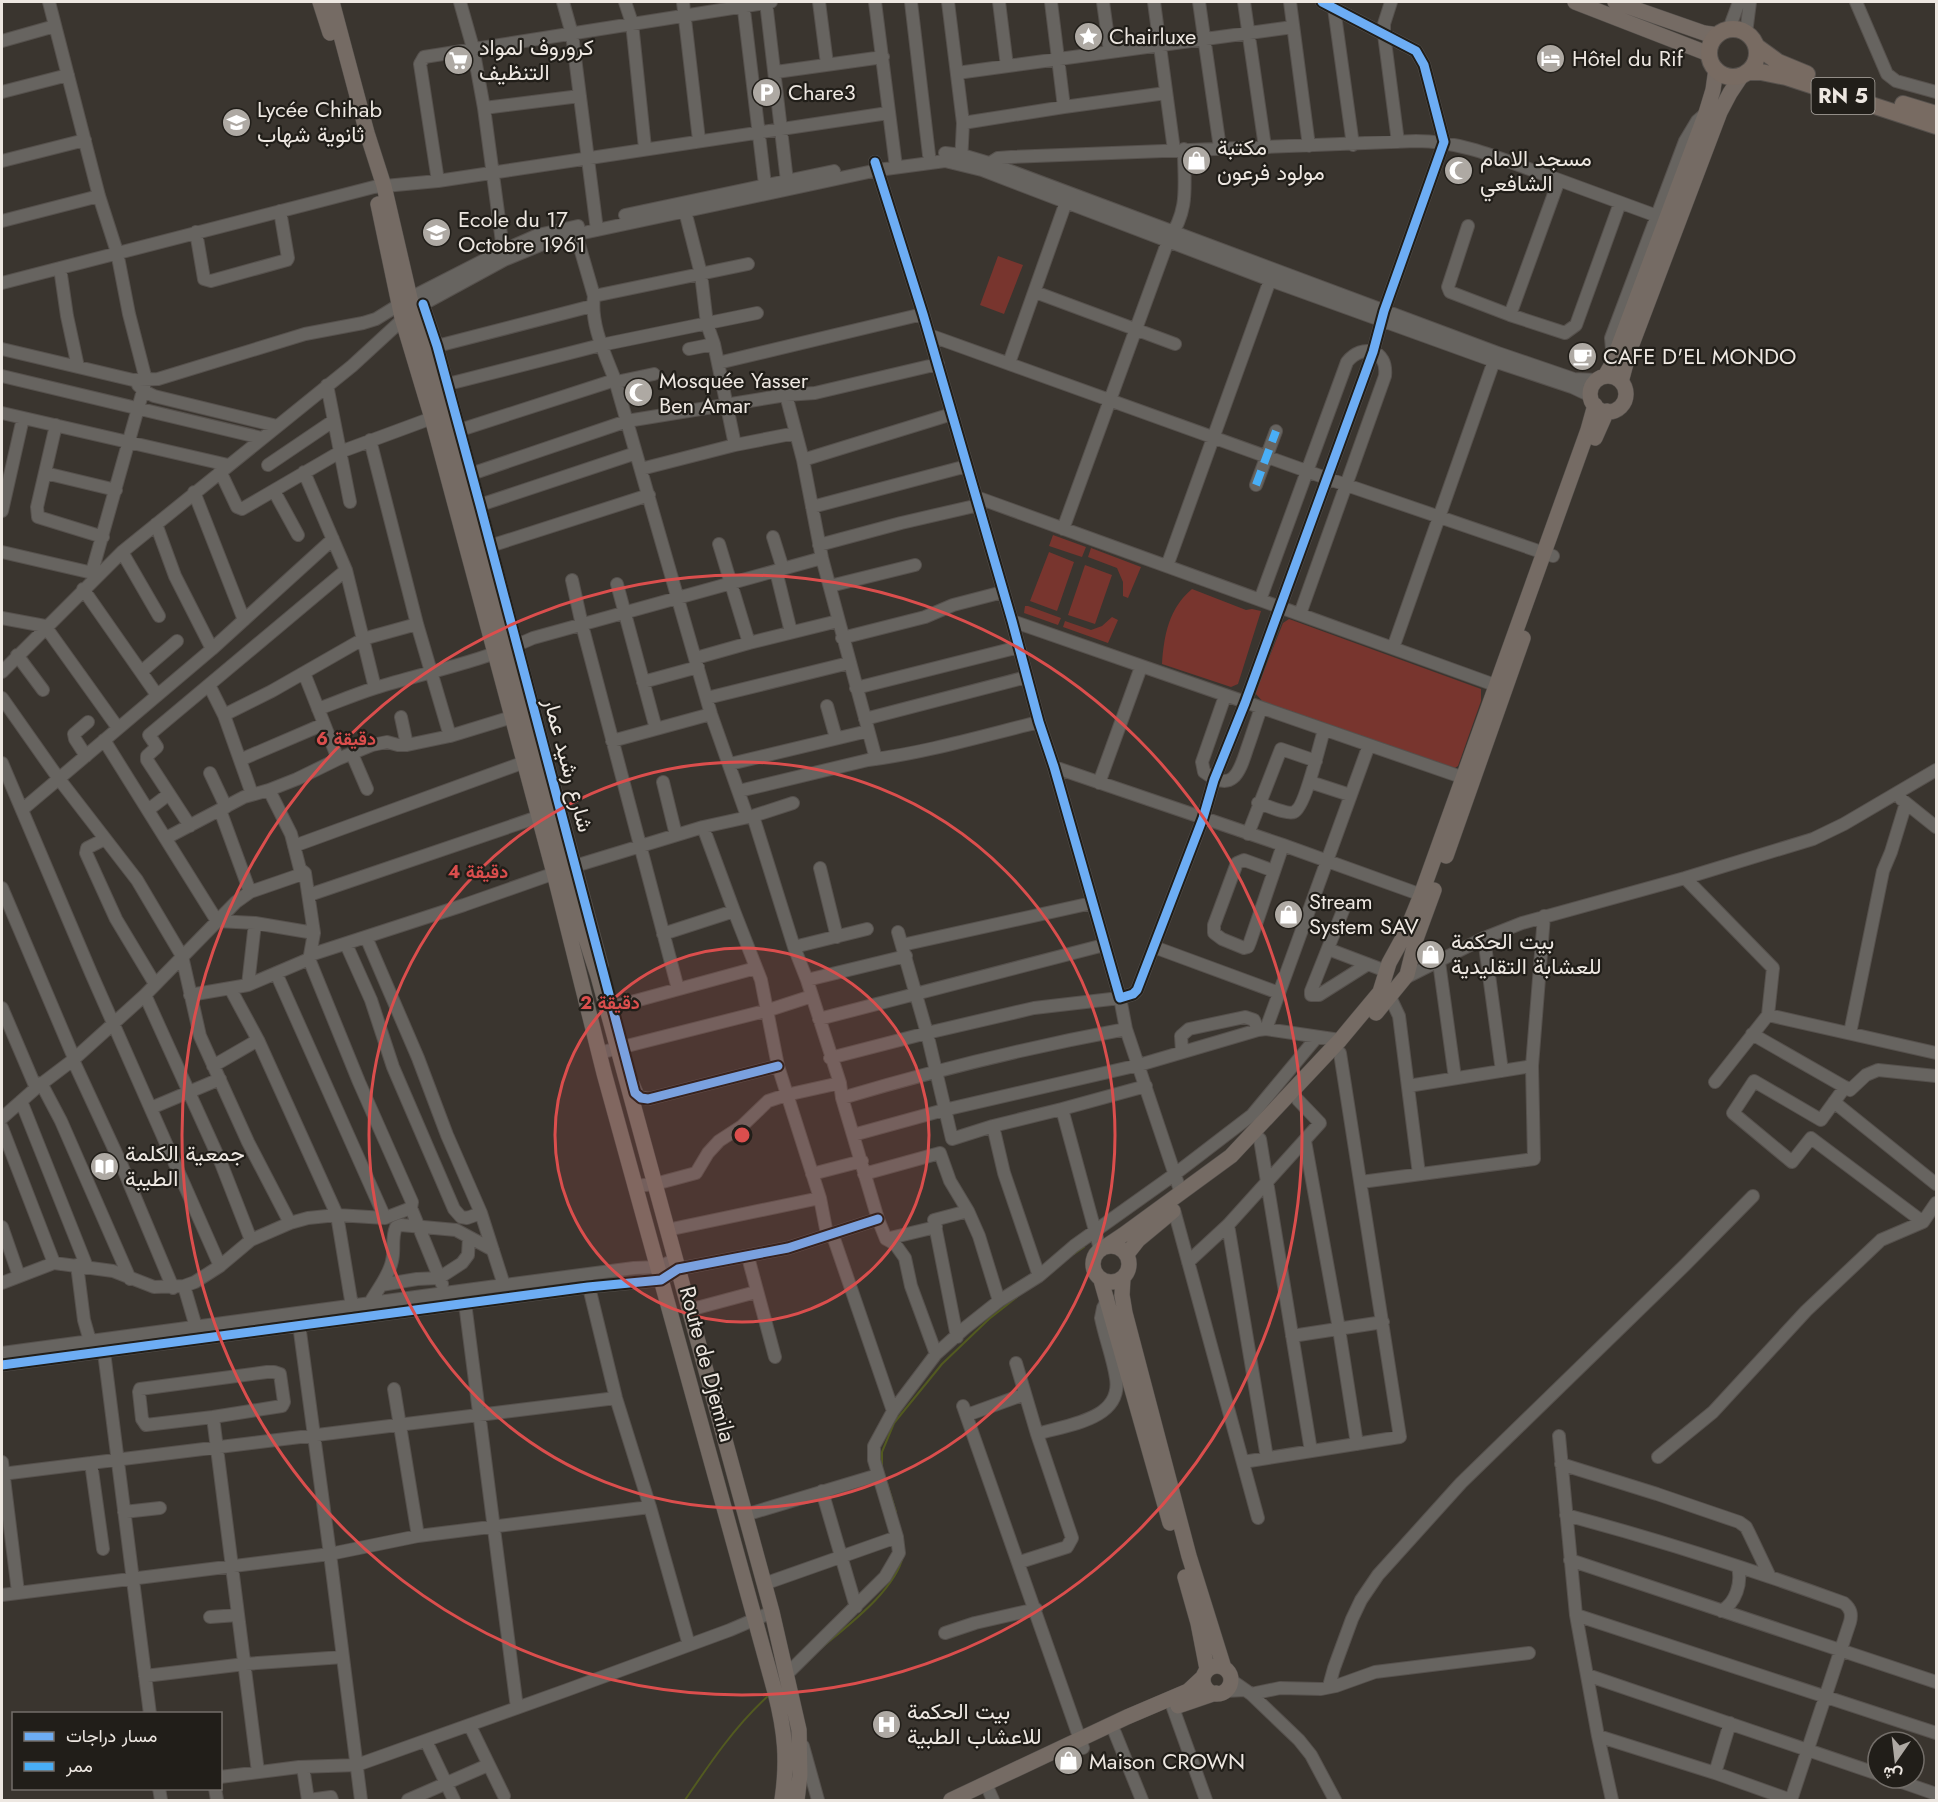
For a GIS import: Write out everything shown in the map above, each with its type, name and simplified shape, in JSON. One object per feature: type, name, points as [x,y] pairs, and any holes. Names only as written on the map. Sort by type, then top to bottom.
[{"type":"highway","points":[[1723,32],[1751,40],[1756,60],[1745,73],[1728,76],[1712,62],[1710,47],[1723,32]]},
{"type":"highway","name":"RN 5","points":[[1751,40],[1792,69],[1936,114]]},
{"type":"highway","name":"RN 5","points":[[1745,73],[1761,72],[1786,77],[1936,126]]},
{"type":"main road","points":[[320,2],[379,187]]},
{"type":"main road","points":[[332,2],[410,307],[505,649],[529,760],[620,1047],[667,1230],[772,1612],[799,1730],[800,1775],[797,1800]]},
{"type":"main road","points":[[1224,1683],[1207,1690],[1198,1623],[1108,1299],[1093,1266],[1096,1254],[1102,1248],[1123,1236],[1231,1156],[1405,978],[1411,963],[1426,897],[1549,554],[1597,404],[1592,387],[1613,360],[1713,90],[1712,62],[1575,2]]},
{"type":"main road","points":[[1615,2],[1704,33],[1723,32]]},
{"type":"main road","points":[[1597,404],[1616,410],[1623,403],[1626,393],[1622,382],[1629,352],[1720,112],[1730,93],[1745,73]]},
{"type":"main road","name":"Route de Djemila","points":[[410,307],[432,418],[505,649],[512,717],[529,760],[538,818],[565,869],[599,1053],[784,1726],[786,1756],[782,1800]]},
{"type":"main road","points":[[1601,378],[1614,377],[1622,382]]},
{"type":"main road","points":[[1381,1002],[1382,987],[1393,955],[1426,897]]},
{"type":"main road","points":[[1393,955],[1404,957],[1411,963]]},
{"type":"main road","points":[[1386,972],[1405,978]]},
{"type":"main road","points":[[1126,1254],[1138,1240],[1174,1210],[1227,1171],[1260,1127],[1298,1100],[1340,1047]]},
{"type":"main road","points":[[1102,1248],[1115,1246],[1126,1254],[1130,1266],[1123,1278],[1122,1295],[1125,1313],[1224,1683]]},
{"type":"main road","points":[[1101,1280],[1110,1282],[1123,1278]]},
{"type":"main road","points":[[951,1800],[1081,1743],[1188,1691],[1205,1673],[1216,1666],[1224,1683]]},
{"type":"main road","points":[[970,1800],[991,1796],[1081,1743],[1115,1733],[1224,1683]]},
{"type":"street","points":[[49,2],[99,196],[117,252],[141,383],[139,408],[95,573]]},
{"type":"street","points":[[460,2],[473,48],[484,108],[504,255]]},
{"type":"street","points":[[563,2],[572,34],[597,226]]},
{"type":"street","points":[[625,2],[632,23],[645,148]]},
{"type":"street","points":[[683,2],[699,140]]},
{"type":"street","points":[[438,180],[420,61],[424,57],[743,4],[768,2],[787,180]]},
{"type":"street","points":[[819,2],[827,64]]},
{"type":"street","points":[[875,2],[896,163]]},
{"type":"street","points":[[911,2],[929,155]]},
{"type":"street","points":[[948,2],[963,123],[962,160]]},
{"type":"street","points":[[999,2],[1007,66]]},
{"type":"street","points":[[1051,2],[1064,107]]},
{"type":"street","points":[[1103,2],[1110,52]]},
{"type":"street","points":[[1063,529],[1109,399],[1171,236],[1180,222],[1184,206],[1179,150],[1166,93],[1154,2]]},
{"type":"street","points":[[1199,2],[1220,148]]},
{"type":"street","points":[[1244,2],[1265,147]]},
{"type":"street","points":[[1290,2],[1309,146]]},
{"type":"street","points":[[830,1058],[1034,1008],[1120,998],[1133,994],[1137,990],[1203,818],[1214,780],[1245,704],[1372,352],[1382,316],[1444,142],[1420,57],[1416,51],[1322,2]]},
{"type":"street","points":[[1391,2],[1384,24],[1384,34],[1398,142]]},
{"type":"street","points":[[1723,32],[1739,2]]},
{"type":"street","points":[[1750,2],[1751,40]]},
{"type":"street","points":[[1856,2],[1887,74],[1896,81],[1936,92]]},
{"type":"street","points":[[743,4],[765,190]]},
{"type":"street","points":[[1334,8],[1353,145]]},
{"type":"street","points":[[2,41],[55,26]]},
{"type":"street","points":[[957,73],[1293,27]]},
{"type":"street","points":[[776,72],[883,57]]},
{"type":"street","points":[[2,92],[68,75]]},
{"type":"street","points":[[963,123],[1166,93]]},
{"type":"street","points":[[484,108],[580,96]]},
{"type":"street","points":[[2,283],[379,187],[888,112]]},
{"type":"street","points":[[1613,360],[1611,338],[1685,141],[1697,121],[1706,113]]},
{"type":"street","points":[[2,161],[85,140]]},
{"type":"street","points":[[985,166],[998,158],[1011,157],[1444,142],[1465,146],[1657,216]]},
{"type":"street","points":[[2,349],[141,383],[172,376],[305,334],[363,323],[410,307],[538,235],[685,211],[765,190],[787,180],[896,163],[939,153],[985,166],[1382,316],[1494,362],[1572,387],[1597,404]]},
{"type":"street","points":[[896,163],[962,160]]},
{"type":"street","points":[[504,255],[597,226],[876,166]]},
{"type":"street","points":[[876,166],[968,466],[1039,722],[1120,998],[1126,1029],[1181,1193]]},
{"type":"street","points":[[985,166],[1066,202],[1171,236],[1270,280],[1569,377],[1601,378]]},
{"type":"street","points":[[1510,315],[1559,180]]},
{"type":"street","points":[[2,221],[99,196]]},
{"type":"street","points":[[1009,363],[1066,202]]},
{"type":"street","points":[[1468,226],[1448,287],[1450,292],[1565,333],[1576,325],[1620,203]]},
{"type":"street","points":[[196,232],[204,279],[211,281],[288,258],[280,211]]},
{"type":"street","points":[[685,211],[701,274],[706,324],[714,344],[735,445]]},
{"type":"street","points":[[576,234],[593,301],[601,345],[616,381],[711,714],[750,816],[807,980],[830,1058],[840,1083],[842,1098],[878,1219],[886,1239],[895,1244],[905,1258],[911,1286],[936,1354]]},
{"type":"street","points":[[437,346],[593,301],[748,264]]},
{"type":"street","points":[[60,268],[78,367]]},
{"type":"street","points":[[1167,566],[1270,280]]},
{"type":"street","points":[[1035,292],[1175,344]]},
{"type":"street","points":[[2,672],[83,589],[95,573],[327,385],[373,346],[410,307]]},
{"type":"street","name":"شارع رشيد عمار","points":[[410,307],[437,346],[448,384],[490,546],[505,649],[565,869],[612,1007],[620,1047],[635,1093],[641,1098],[648,1099],[778,1066]]},
{"type":"street","points":[[448,384],[601,345],[757,313]]},
{"type":"street","points":[[718,363],[923,314]]},
{"type":"street","points":[[363,323],[369,331],[373,346]]},
{"type":"street","points":[[929,335],[1326,478],[1549,554]]},
{"type":"street","points":[[689,349],[714,344]]},
{"type":"street","points":[[1260,600],[1347,362],[1358,352],[1372,352],[1381,357],[1386,369],[1385,376],[1300,614]]},
{"type":"street","points":[[1393,648],[1494,362]]},
{"type":"street","points":[[471,474],[627,421],[786,395],[815,393],[938,364]]},
{"type":"street","points":[[460,430],[616,381],[654,374]]},
{"type":"street","points":[[2,376],[262,438]]},
{"type":"street","points":[[141,383],[154,396],[277,426]]},
{"type":"street","points":[[327,385],[350,502]]},
{"type":"street","points":[[786,395],[803,460],[822,558],[876,759]]},
{"type":"street","points":[[1330,407],[1344,430]]},
{"type":"street","points":[[2,413],[129,442],[224,468]]},
{"type":"street","points":[[803,460],[952,414]]},
{"type":"street","points":[[2,511],[5,483],[23,418]]},
{"type":"street","points":[[224,468],[240,510],[339,453],[432,418]]},
{"type":"street","points":[[268,465],[333,421]]},
{"type":"street","points":[[56,425],[37,507],[38,517],[103,537]]},
{"type":"street","points":[[1256,485],[1276,430]]},
{"type":"street","points":[[641,470],[735,445],[796,433]]},
{"type":"street","points":[[370,440],[417,624],[450,736]]},
{"type":"street","points":[[480,505],[636,453]]},
{"type":"street","points":[[812,507],[968,466]]},
{"type":"street","points":[[304,472],[346,570],[375,688]]},
{"type":"street","points":[[45,473],[116,490]]},
{"type":"street","points":[[274,491],[298,535]]},
{"type":"street","points":[[194,492],[244,620]]},
{"type":"street","points":[[490,546],[649,495]]},
{"type":"street","points":[[819,545],[978,501],[1063,529],[1501,687]]},
{"type":"street","points":[[156,524],[175,576],[212,649]]},
{"type":"street","points":[[1307,531],[1321,555]]},
{"type":"street","points":[[773,537],[791,632]]},
{"type":"street","points":[[23,810],[212,649],[333,539]]},
{"type":"street","points":[[720,544],[749,643]]},
{"type":"street","points":[[2,552],[95,573]]},
{"type":"street","points":[[122,552],[159,616]]},
{"type":"street","points":[[318,709],[375,688],[431,674],[534,638],[822,558]]},
{"type":"street","points":[[830,586],[915,565]]},
{"type":"street","points":[[190,826],[147,759],[147,756],[157,747],[150,735],[346,570]]},
{"type":"street","points":[[572,580],[678,989]]},
{"type":"street","points":[[617,584],[656,729]]},
{"type":"street","points":[[83,589],[157,695]]},
{"type":"street","points":[[842,638],[925,618],[953,605],[1003,592]]},
{"type":"street","points":[[2,618],[45,627],[118,728]]},
{"type":"street","points":[[643,682],[749,643],[838,621]]},
{"type":"street","points":[[1012,621],[1468,780]]},
{"type":"street","points":[[224,715],[363,639],[417,624]]},
{"type":"street","points":[[141,672],[177,641]]},
{"type":"street","points":[[856,688],[1019,647]]},
{"type":"street","points":[[17,655],[43,690]]},
{"type":"street","points":[[706,698],[849,663]]},
{"type":"street","points":[[1099,783],[1141,667]]},
{"type":"street","points":[[304,673],[338,759]]},
{"type":"street","points":[[730,764],[836,738],[867,725],[1027,677]]},
{"type":"street","points":[[208,685],[224,715],[252,794]]},
{"type":"street","points":[[1225,696],[1202,762],[1204,772],[1214,780],[1229,780],[1240,771],[1261,708]]},
{"type":"street","points":[[2,699],[59,779],[148,896],[182,956],[200,1036],[248,1142],[290,1223]]},
{"type":"street","points":[[827,706],[836,738]]},
{"type":"street","points":[[612,741],[711,714]]},
{"type":"street","points":[[402,717],[406,745]]},
{"type":"street","points":[[166,838],[252,794],[269,790],[382,742],[406,745],[450,736],[512,717]]},
{"type":"street","points":[[86,756],[74,734],[88,722]]},
{"type":"street","points":[[740,791],[1039,722]]},
{"type":"street","points":[[240,760],[324,724]]},
{"type":"street","points":[[1258,803],[1289,813],[1300,807],[1310,782],[1324,730]]},
{"type":"street","points":[[104,740],[217,921]]},
{"type":"street","points":[[1262,1029],[1279,993],[1369,745]]},
{"type":"street","points":[[1248,834],[1258,803],[1281,749],[1316,761]]},
{"type":"street","points":[[352,754],[367,789]]},
{"type":"street","points":[[294,846],[529,760]]},
{"type":"street","points":[[2,763],[220,1266]]},
{"type":"street","points":[[1054,767],[1283,845],[1426,897]]},
{"type":"street","points":[[1405,978],[1484,938],[1544,916],[1685,878],[1813,839],[1896,795],[1936,770]]},
{"type":"street","points":[[210,773],[250,892]]},
{"type":"street","points":[[663,782],[676,835]]},
{"type":"street","points":[[1310,782],[1350,795]]},
{"type":"street","points":[[269,790],[291,834],[300,869],[305,873],[314,933],[310,957],[359,1082],[412,1202],[411,1208],[418,1228],[446,1293]]},
{"type":"street","points":[[148,810],[169,794]]},
{"type":"street","points":[[1896,795],[1936,827]]},
{"type":"street","points":[[190,995],[248,985],[310,957],[565,869],[703,827],[793,803]]},
{"type":"street","points":[[1850,1034],[1883,871],[1892,852],[1906,803]]},
{"type":"street","points":[[309,895],[538,818]]},
{"type":"street","points":[[703,827],[761,980],[786,1095],[830,1234],[893,1411]]},
{"type":"street","points":[[105,839],[87,848],[86,853],[116,919],[155,984]]},
{"type":"street","points":[[1274,871],[1244,860],[1236,863],[1214,925],[1214,933],[1236,945],[1244,948],[1248,946],[1274,871],[1283,845]]},
{"type":"street","points":[[820,868],[837,937]]},
{"type":"street","points":[[4,1111],[21,1101],[114,1023],[145,995],[236,902],[250,892],[305,873]]},
{"type":"street","points":[[1685,878],[1773,968],[1767,1015],[1715,1082]]},
{"type":"street","points":[[2,888],[73,1059],[196,1327]]},
{"type":"street","points":[[807,980],[904,950],[1092,903]]},
{"type":"street","points":[[1344,908],[1311,991],[1313,996],[1319,995],[1368,964]]},
{"type":"street","points":[[663,934],[734,911]]},
{"type":"street","points":[[1361,1182],[1534,1159],[1532,1066],[1544,916]]},
{"type":"street","points":[[217,921],[255,923],[314,933]]},
{"type":"street","points":[[248,985],[255,923]]},
{"type":"street","points":[[794,947],[867,929]]},
{"type":"street","points":[[812,1174],[940,1153],[953,1147],[927,1033],[898,932]]},
{"type":"street","points":[[366,937],[481,1213],[504,1285]]},
{"type":"street","points":[[1484,938],[1502,1071]]},
{"type":"street","points":[[346,944],[371,1000],[393,1067],[454,1209],[461,1217],[467,1218],[481,1213]]},
{"type":"street","points":[[819,1018],[1104,945]]},
{"type":"street","points":[[1154,947],[1279,993]]},
{"type":"street","points":[[1328,949],[1386,972]]},
{"type":"street","points":[[1439,962],[1455,1078]]},
{"type":"street","points":[[612,1007],[756,968]]},
{"type":"street","points":[[276,974],[385,1218]]},
{"type":"street","points":[[230,988],[258,1040],[337,1215],[352,1306]]},
{"type":"street","points":[[145,995],[221,1163],[251,1240]]},
{"type":"street","points":[[599,1053],[769,1010],[812,996]]},
{"type":"street","points":[[1381,1002],[1399,1016],[1419,1174]]},
{"type":"street","points":[[3,1013],[38,1086],[61,1121],[130,1279]]},
{"type":"street","points":[[1767,1015],[1936,1053]]},
{"type":"street","points":[[1182,1051],[1181,1036],[1190,1029],[1245,1017],[1254,1020],[1262,1029]]},
{"type":"street","points":[[842,1098],[935,1070],[1042,1045],[1126,1029]]},
{"type":"street","points":[[853,1135],[944,1110],[1139,1065],[1262,1029],[1317,1037],[1340,1047],[1400,1437],[1242,1462]]},
{"type":"street","points":[[1752,1034],[1850,1090],[1866,1075],[1878,1070],[1936,1076]]},
{"type":"street","points":[[787,1674],[856,1607],[885,1577],[894,1564],[899,1553],[897,1537],[874,1460],[873,1446],[893,1411],[936,1354],[957,1337],[964,1328],[1039,1276],[1074,1246],[1175,1174],[1260,1127],[1317,1037]]},
{"type":"street","points":[[213,1066],[258,1040]]},
{"type":"street","points":[[1408,1086],[1532,1066]]},
{"type":"street","points":[[150,1108],[220,1079]]},
{"type":"street","points":[[1821,1120],[1754,1081],[1733,1113],[1791,1162],[1811,1138],[1845,1087]]},
{"type":"street","points":[[635,1186],[655,1184],[696,1173],[708,1153],[719,1141],[742,1126],[768,1101],[840,1083]]},
{"type":"street","points":[[952,1139],[1146,1086]]},
{"type":"street","points":[[1188,1263],[1228,1225],[1320,1124],[1298,1100]]},
{"type":"street","points":[[21,1101],[82,1266],[84,1320],[90,1341],[104,1352],[150,1712]]},
{"type":"street","points":[[1834,1102],[1936,1184]]},
{"type":"street","points":[[1062,1108],[1102,1248]]},
{"type":"street","points":[[993,1126],[1004,1173],[1039,1276]]},
{"type":"street","points":[[1260,1127],[1311,1451]]},
{"type":"street","points":[[2,1128],[54,1263]]},
{"type":"street","points":[[1811,1138],[1923,1222]]},
{"type":"street","points":[[1305,1141],[1357,1444]]},
{"type":"street","points":[[940,1153],[950,1180],[979,1236],[999,1302]]},
{"type":"street","points":[[1329,1686],[1352,1619],[1361,1600],[1378,1575],[1461,1483],[1753,1196]]},
{"type":"street","points":[[667,1230],[820,1198]]},
{"type":"street","points":[[1658,1457],[1713,1412],[1806,1311],[1881,1240],[1923,1222],[1936,1203]]},
{"type":"street","points":[[2,1283],[54,1263],[113,1271],[154,1287],[178,1287],[195,1282],[220,1266],[251,1240],[290,1223],[308,1218],[337,1215],[385,1218],[411,1208]]},
{"type":"street","points":[[1174,1210],[1258,1518]]},
{"type":"street","points":[[957,1337],[934,1222],[936,1218],[968,1211]]},
{"type":"street","points":[[2,1353],[196,1327],[465,1303],[587,1281],[634,1268],[659,1274],[677,1264],[748,1257],[788,1248],[878,1219]]},
{"type":"street","points":[[369,1303],[388,1274],[393,1259],[392,1235],[396,1227],[400,1225],[456,1230],[493,1250]]},
{"type":"street","points":[[1228,1225],[1267,1458]]},
{"type":"street","points":[[2,1227],[19,1276]]},
{"type":"street","points":[[886,1239],[936,1227]]},
{"type":"street","points":[[381,1285],[439,1278],[462,1263],[468,1255],[469,1237]]},
{"type":"street","points":[[748,1257],[775,1357]]},
{"type":"street","points":[[2,1365],[104,1352],[298,1319],[369,1303],[504,1285],[587,1281]]},
{"type":"street","points":[[587,1281],[616,1398],[689,1645]]},
{"type":"street","points":[[689,1310],[756,1292]]},
{"type":"street","points":[[1037,1434],[1097,1416],[1112,1401],[1117,1381],[1101,1318],[1102,1308],[1108,1299]]},
{"type":"street","points":[[465,1303],[517,1708]]},
{"type":"street","points":[[298,1319],[361,1800]]},
{"type":"street","points":[[1292,1336],[1383,1322]]},
{"type":"street","points":[[1016,1363],[1072,1538],[1067,1548],[1020,1562]]},
{"type":"street","points":[[267,1372],[280,1374],[284,1402],[282,1406],[213,1417],[146,1425],[142,1419],[140,1389],[267,1372]]},
{"type":"street","points":[[394,1389],[418,1536]]},
{"type":"street","points":[[1025,1394],[965,1410],[1020,1562],[1081,1743]]},
{"type":"street","points":[[18,1592],[2,1470],[118,1460],[616,1398]]},
{"type":"street","points":[[213,1417],[258,1772]]},
{"type":"street","points":[[1559,1436],[1576,1615],[1598,1736],[1615,1799]]},
{"type":"street","points":[[90,1463],[102,1549]]},
{"type":"street","points":[[1561,1464],[1739,1522],[1746,1527],[1770,1577]]},
{"type":"street","points":[[745,1515],[879,1475]]},
{"type":"street","points":[[822,1491],[856,1607]]},
{"type":"street","points":[[2,1594],[330,1554],[418,1536],[650,1507]]},
{"type":"street","points":[[124,1512],[160,1508]]},
{"type":"street","points":[[1566,1515],[1623,1530],[1770,1577],[1844,1603],[1851,1612],[1850,1622],[1791,1800],[1598,1736]]},
{"type":"street","points":[[764,1584],[897,1537]]},
{"type":"street","points":[[1570,1560],[1936,1682]]},
{"type":"street","points":[[1721,1611],[1733,1602],[1739,1573],[1738,1567]]},
{"type":"street","points":[[945,1633],[975,1623],[1036,1609]]},
{"type":"street","points":[[222,1777],[303,1767],[357,1765],[470,1726],[772,1612]]},
{"type":"street","points":[[210,1617],[238,1615]]},
{"type":"street","points":[[1576,1615],[1936,1733]]},
{"type":"street","points":[[1248,1692],[1269,1689],[1306,1690],[1336,1686],[1375,1672],[1529,1653]]},
{"type":"street","points":[[145,1676],[245,1664],[343,1657]]},
{"type":"street","points":[[1587,1675],[1866,1770]]},
{"type":"street","points":[[1224,1683],[1248,1692],[1311,1755],[1335,1800]]},
{"type":"street","points":[[1173,1708],[1206,1800]]},
{"type":"street","points":[[1715,1773],[1730,1723]]},
{"type":"street","points":[[470,1726],[504,1796]]},
{"type":"street","points":[[799,1730],[818,1800]]},
{"type":"street","points":[[1115,1733],[1142,1800]]},
{"type":"street","points":[[426,1741],[454,1800]]},
{"type":"street","points":[[408,1800],[488,1765]]},
{"type":"street","points":[[303,1767],[308,1800],[332,1797],[332,1800]]},
{"type":"shaded area","points":[[998,256],[1023,265],[1004,314],[980,305]]},
{"type":"shaded area","points":[[1053,535],[1086,547],[1082,557],[1049,546]]},
{"type":"shaded area","points":[[1091,548],[1141,567],[1128,598],[1123,596],[1123,582],[1117,568],[1088,557]]},
{"type":"shaded area","points":[[1049,552],[1074,562],[1057,611],[1030,601]]},
{"type":"shaded area","points":[[1085,565],[1112,575],[1095,624],[1068,615]]},
{"type":"shaded area","points":[[1192,589],[1246,610],[1261,611],[1238,684],[1231,687],[1162,664],[1164,643],[1173,613],[1184,596]]},
{"type":"shaded area","points":[[1025,606],[1061,618],[1058,625],[1024,613]]},
{"type":"shaded area","points":[[1112,617],[1118,620],[1108,643],[1063,627],[1065,621],[1091,630],[1102,626]]},
{"type":"shaded area","points":[[1289,619],[1481,689],[1481,701],[1458,766],[1450,771],[1265,704],[1255,693],[1283,623]]},
{"type":"waterway","points":[[1074,1254],[1084,1247]]},
{"type":"waterway","points":[[882,1466],[882,1452],[894,1423],[942,1364],[989,1319],[1017,1297]]},
{"type":"waterway","points":[[887,1483],[896,1512]]},
{"type":"waterway","points":[[820,1649],[880,1595],[898,1569],[903,1556]]},
{"type":"waterway","points":[[685,1800],[734,1732],[769,1695]]},
{"type":"marked path","points":[[1256,485],[1276,431]]},
{"type":"cycle path","points":[[875,162],[923,314],[1120,998],[1133,994],[1137,990],[1203,818],[1214,780],[1245,703],[1373,352],[1384,311],[1444,142],[1424,65],[1416,51],[1322,2]]},
{"type":"cycle path","points":[[423,304],[437,346],[480,505],[635,1093],[641,1098],[648,1099],[778,1066]]},
{"type":"cycle path","points":[[2,1365],[588,1287],[661,1280],[678,1269],[788,1248],[878,1219]]},
{"type":"place","name":"Chairluxe","points":[[1088,36]]},
{"type":"place","name":"Hôtel du Rif","points":[[1551,58]]},
{"type":"place","name":"كروروف لمواد التنظيف","points":[[458,60]]},
{"type":"place","name":"Chare3","points":[[767,92]]},
{"type":"place","name":"Lycée Chihab ثانوية شهاب","points":[[236,122]]},
{"type":"place","name":"مكتبة مولود فرعون","points":[[1196,160]]},
{"type":"place","name":"مسجد الامام الشافعي","points":[[1459,171]]},
{"type":"place","name":"Ecole du 17 Octobre 1961","points":[[437,232]]},
{"type":"place","name":"CAFE D'EL MONDO","points":[[1582,356]]},
{"type":"place","name":"Mosquée Yasser Ben Amar","points":[[638,393]]},
{"type":"place","name":"Stream System SAV","points":[[1288,914]]},
{"type":"place","name":"بيت الحكمة للعشابة التقليدية","points":[[1430,954]]},
{"type":"place","name":"جمعية الكلمة الطيبة","points":[[104,1166]]},
{"type":"place","name":"بيت الحكمة للاعشاب الطبية","points":[[886,1724]]},
{"type":"place","name":"Maison CROWN","points":[[1068,1761]]}]
